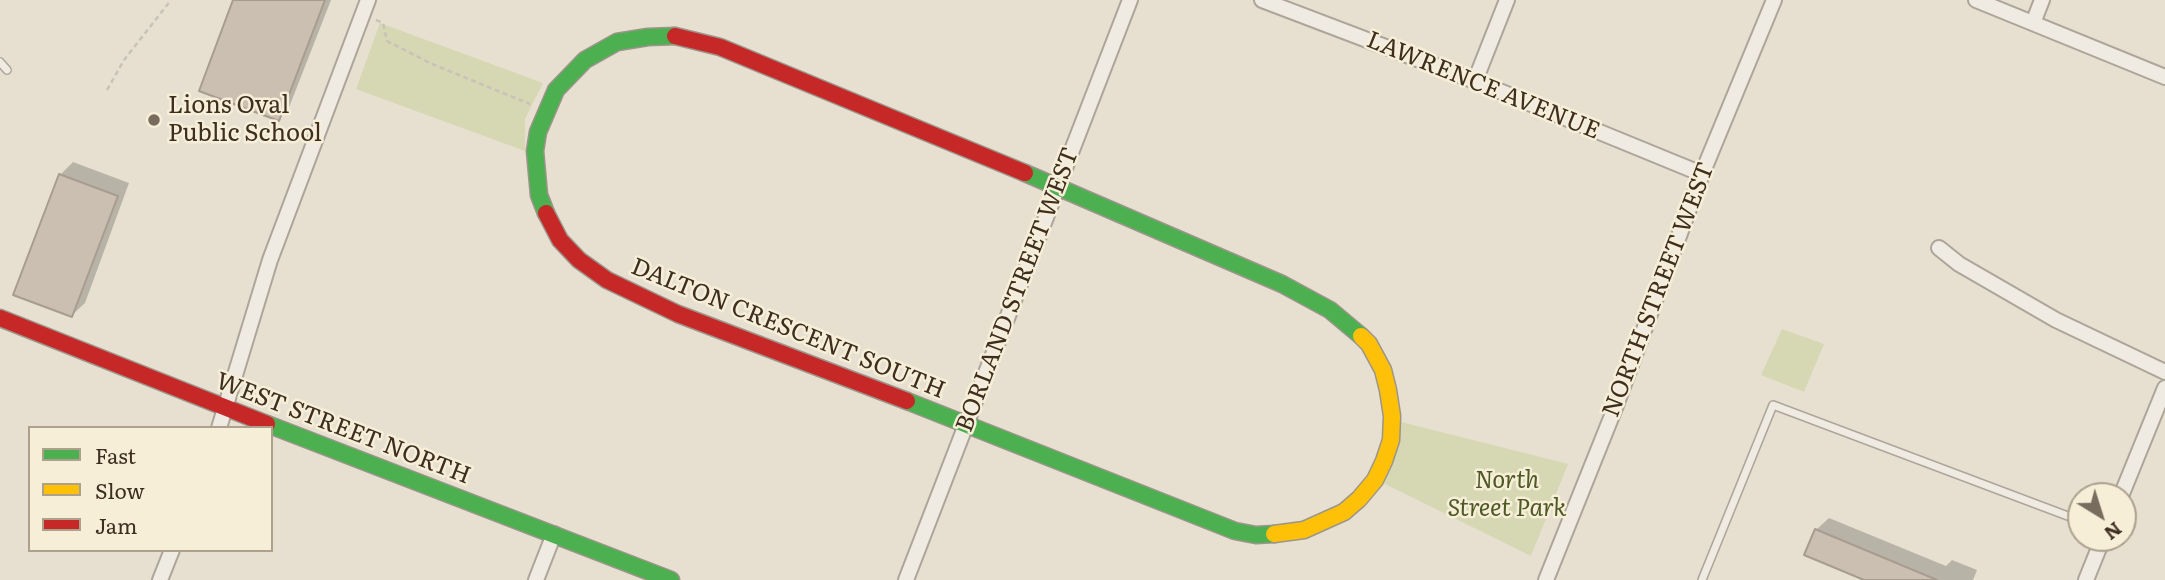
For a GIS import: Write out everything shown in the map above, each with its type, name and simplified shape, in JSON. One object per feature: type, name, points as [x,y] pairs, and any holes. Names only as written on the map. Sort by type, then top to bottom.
[{"type":"street","name":"BORLAND STREET WEST","points":[[906,580],[1130,0]]},
{"type":"street","name":"LAWRENCE AVENUE","points":[[1262,0],[1475,81],[1702,174]]},
{"type":"street","points":[[1475,81],[1507,0]]},
{"type":"street","name":"NORTH STREET WEST","points":[[1546,580],[1615,408],[1702,174],[1774,0]]},
{"type":"street","points":[[1976,0],[2165,77]]},
{"type":"street","points":[[2032,23],[2042,0]]},
{"type":"street","points":[[220,426],[274,249],[365,7]]},
{"type":"street","name":"DALTON CRESCENT SOUTH","points":[[675,36],[720,47],[1058,187],[1306,296],[1351,326],[1369,344],[1388,390],[1392,416],[1391,440],[1374,480],[1359,499],[1344,512],[1304,530],[1255,535],[1235,531],[966,424],[677,314],[593,271],[561,240],[539,195],[535,150],[538,132],[556,90],[584,60],[617,42],[675,36]]},
{"type":"street","points":[[1939,248],[1959,264],[2056,320],[2165,372]]},
{"type":"street","name":"WEST STREET NORTH","points":[[0,318],[272,426]]},
{"type":"street","points":[[2127,482],[2165,388]]},
{"type":"street","name":"WEST STREET NORTH","points":[[273,426],[671,580]]},
{"type":"street","points":[[536,580],[554,534]]},
{"type":"street","points":[[160,580],[171,552]]},
{"type":"street","points":[[2086,580],[2098,552]]},
{"type":"lane","points":[[0,62],[7,70]]},
{"type":"lane","points":[[1702,580],[1773,405],[2067,516]]},
{"type":"path","points":[[107,90],[124,60],[171,0]]},
{"type":"path","points":[[365,7],[383,23],[387,41],[432,64],[546,110]]},
{"type":"green space","points":[[380,23],[543,83],[525,119],[525,151],[356,89]]},
{"type":"green space","points":[[1782,329],[1824,344],[1804,392],[1761,375]]},
{"type":"green space","name":"North Street Park","points":[[1401,422],[1568,464],[1531,556],[1383,483]]},
{"type":"building","points":[[233,0],[325,0],[279,121],[199,91]]},
{"type":"building","points":[[59,174],[118,196],[72,317],[13,295]]},
{"type":"building","points":[[1815,529],[1937,580],[1864,580],[1804,555]]},
{"type":"traffic: fast","points":[[546,213],[539,195],[535,151],[538,132],[556,90],[585,60],[617,42],[675,36]]},
{"type":"traffic: fast","points":[[1025,173],[1282,284],[1330,310],[1361,336]]},
{"type":"traffic: fast","points":[[907,401],[1235,531],[1256,535],[1274,534]]},
{"type":"traffic: fast","points":[[267,424],[272,426]]},
{"type":"traffic: fast","points":[[273,426],[671,580]]},
{"type":"traffic: slow","points":[[1274,534],[1304,530],[1344,512],[1375,480],[1384,461],[1391,440],[1392,416],[1388,390],[1383,370],[1369,344],[1361,336]]},
{"type":"traffic: jam","points":[[675,36],[720,47],[1025,173]]},
{"type":"traffic: jam","points":[[546,213],[560,240],[579,260],[607,280],[678,314],[907,401]]},
{"type":"traffic: jam","points":[[0,318],[267,424]]},
{"type":"place","name":"Lions Oval Public School","points":[[154,120]]}]
